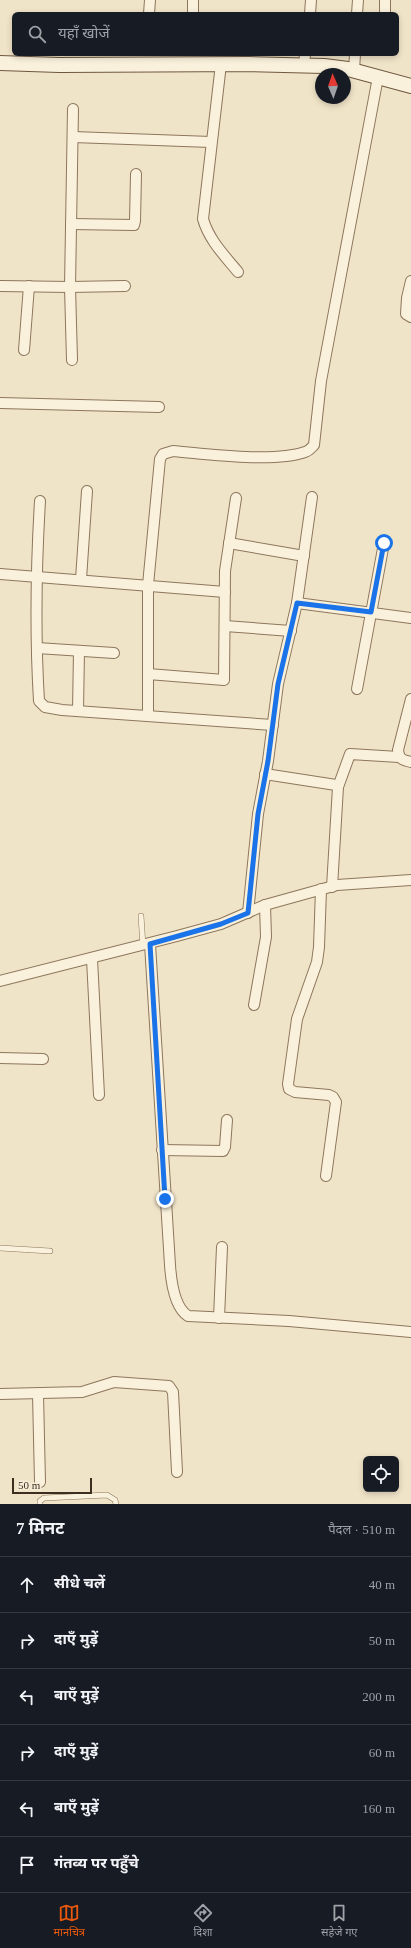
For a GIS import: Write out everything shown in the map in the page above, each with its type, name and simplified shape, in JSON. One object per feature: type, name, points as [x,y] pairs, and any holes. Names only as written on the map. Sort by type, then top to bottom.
[{"type":"street","points":[[149,12],[150,0]]},
{"type":"street","points":[[193,0],[193,12]]},
{"type":"street","points":[[310,12],[311,0]]},
{"type":"street","points":[[357,12],[358,0]]},
{"type":"street","points":[[385,0],[385,12]]},
{"type":"street","points":[[354,70],[355,56]]},
{"type":"street","points":[[0,63],[59,65],[148,59],[194,59],[220,64],[305,60],[324,66],[354,70],[411,86]]},
{"type":"street","points":[[220,64],[203,219],[207,232],[212,241],[238,272]]},
{"type":"street","points":[[148,716],[148,585],[160,459],[163,454],[173,452],[266,457],[290,456],[307,452],[314,445],[321,381],[378,77]]},
{"type":"street","points":[[72,360],[70,224],[73,109]]},
{"type":"street","points":[[72,137],[211,142]]},
{"type":"street","points":[[70,224],[134,225],[136,174]]},
{"type":"street","points":[[411,281],[405,308],[406,314],[411,317]]},
{"type":"street","points":[[0,286],[125,286]]},
{"type":"street","points":[[24,350],[29,286]]},
{"type":"street","points":[[0,403],[159,407]]},
{"type":"street","points":[[81,579],[87,491]]},
{"type":"street","points":[[248,913],[258,814],[273,725],[278,684],[297,603],[312,497]]},
{"type":"street","points":[[148,674],[224,680],[225,571],[236,498]]},
{"type":"street","points":[[40,502],[35,576],[39,701],[45,708],[273,725]]},
{"type":"street","points":[[229,543],[304,556]]},
{"type":"street","points":[[357,689],[384,543]]},
{"type":"street","points":[[0,574],[81,579],[225,592]]},
{"type":"street","points":[[297,603],[411,618]]},
{"type":"street","points":[[225,626],[291,631]]},
{"type":"street","points":[[37,648],[114,653]]},
{"type":"street","points":[[78,711],[79,651]]},
{"type":"street","points":[[399,757],[398,750],[411,699]]},
{"type":"street","points":[[332,887],[338,786],[350,754],[399,757],[402,760],[411,762]]},
{"type":"street","points":[[265,774],[338,786]]},
{"type":"street","points":[[0,981],[147,945],[221,924],[265,905],[321,889],[411,880]]},
{"type":"street","points":[[321,889],[318,954],[313,975],[299,1008],[288,1084],[289,1089],[295,1092],[329,1095],[333,1097],[336,1102],[326,1176]]},
{"type":"street","points":[[254,1005],[266,936],[265,905]]},
{"type":"street","points":[[147,945],[170,1266],[176,1297],[181,1309],[188,1316],[336,1325],[411,1332]]},
{"type":"street","points":[[92,959],[99,1095]]},
{"type":"street","points":[[0,1058],[42,1060]]},
{"type":"street","points":[[162,1150],[223,1151],[225,1147],[227,1120]]},
{"type":"street","points":[[220,1318],[222,1247]]},
{"type":"street","points":[[0,1394],[82,1392],[114,1382],[168,1386],[173,1392],[177,1472]]},
{"type":"street","points":[[38,1394],[40,1482]]},
{"type":"lane","points":[[141,916],[147,945]]},
{"type":"lane","points":[[0,1248],[50,1251]]},
{"type":"lane","points":[[40,1504],[40,1501],[44,1498],[106,1495],[115,1500],[116,1504]]},
{"type":"route","points":[[165,1199],[150,944],[221,924],[248,913],[258,814],[268,761],[278,684],[297,603],[371,612],[384,543]]}]
